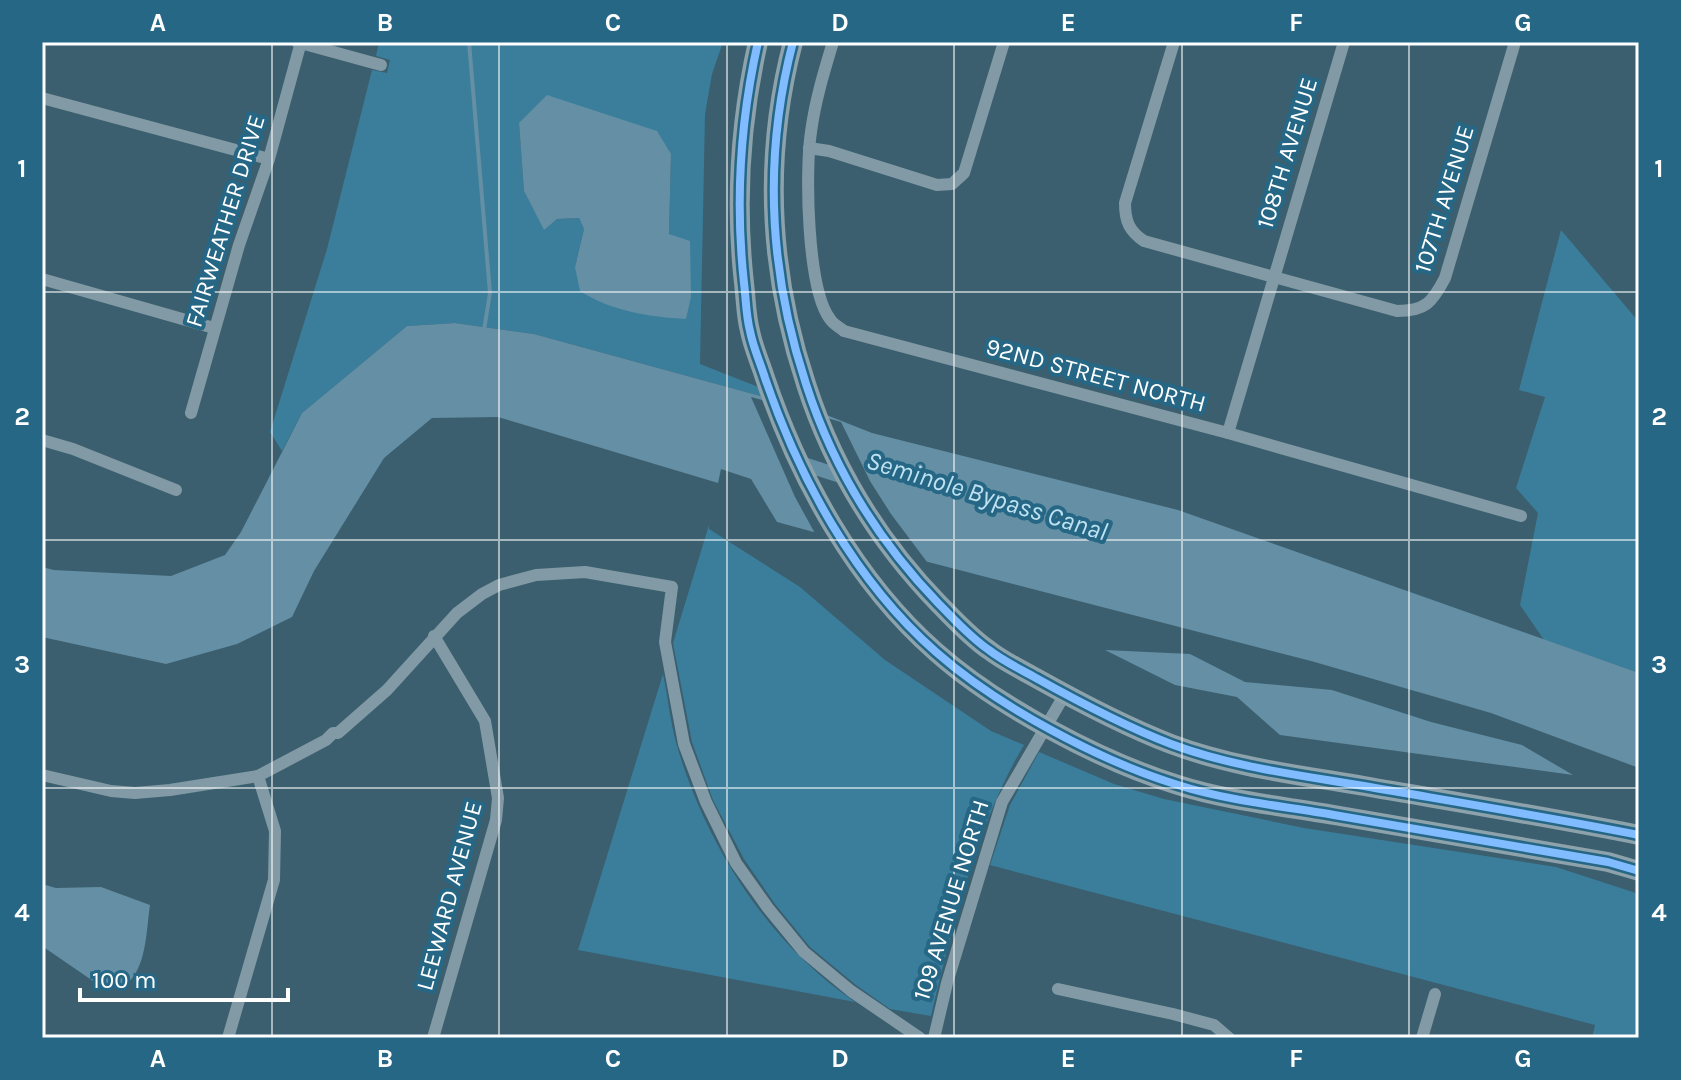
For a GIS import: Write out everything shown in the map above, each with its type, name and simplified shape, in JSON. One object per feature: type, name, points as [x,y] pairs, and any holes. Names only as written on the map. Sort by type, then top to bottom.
[{"type":"main road","points":[[758,42],[746,96],[740,154],[741,254],[750,331],[776,409],[821,503],[843,541],[906,623],[968,680],[1045,726],[1112,761],[1179,786],[1244,800],[1608,862],[1639,871]]},
{"type":"main road","points":[[793,42],[777,128],[773,213],[779,278],[793,346],[817,420],[837,463],[896,558],[935,600],[990,651],[1065,694],[1172,744],[1255,768],[1639,835]]},
{"type":"street","points":[[299,42],[381,65]]},
{"type":"street","name":"FAIRWEATHER DRIVE","points":[[191,413],[239,245],[269,159],[299,42]]},
{"type":"street","name":"92ND STREET NORTH","points":[[833,42],[817,99],[809,148],[808,209],[815,273],[822,304],[830,321],[844,331],[1228,433],[1521,516]]},
{"type":"street","points":[[809,148],[829,151],[937,185],[952,184],[964,173],[1004,42]]},
{"type":"street","points":[[1174,42],[1125,203],[1125,219],[1133,234],[1144,241],[1273,277]]},
{"type":"street","name":"108TH AVENUE","points":[[1228,433],[1344,42]]},
{"type":"street","name":"107TH AVENUE","points":[[1273,277],[1397,311],[1416,311],[1434,299],[1445,278],[1515,42]]},
{"type":"street","points":[[42,98],[269,159]]},
{"type":"street","points":[[42,279],[214,328]]},
{"type":"street","points":[[42,440],[73,449],[176,490]]},
{"type":"street","points":[[42,775],[95,789],[135,793],[258,776],[338,733],[387,690],[434,636],[482,594],[499,585],[536,575],[585,572],[672,587],[665,642],[684,744],[706,802],[736,863],[804,952],[851,991],[920,1038]]},
{"type":"street","name":"LEEWARD AVENUE","points":[[433,1038],[496,820],[498,798],[485,721],[434,636]]},
{"type":"street","name":"109 AVENUE NORTH","points":[[934,1038],[951,968],[1002,802],[1065,694]]},
{"type":"street","points":[[228,1038],[274,880],[275,831],[258,776]]},
{"type":"street","points":[[1058,989],[1214,1025],[1229,1038]]},
{"type":"street","points":[[1422,1038],[1435,994]]},
{"type":"shaded area","points":[[379,42],[723,42],[712,74],[705,114],[700,364],[761,388],[764,397],[534,334],[455,323],[407,326],[302,413],[282,451],[270,432],[327,249],[372,70],[387,73],[390,60],[376,56]],"holes":[[[519,123],[671,154],[669,234],[575,267],[584,229],[579,218],[557,219],[544,229],[524,191]]]},
{"type":"shaded area","points":[[1561,230],[1639,322],[1639,673],[1544,640],[1520,605],[1538,513],[1516,488],[1545,397],[1519,390]]},
{"type":"shaded area","points":[[709,525],[709,529],[800,587],[885,660],[991,731],[1024,745],[1007,775],[979,842],[957,912],[931,1016],[890,1009],[810,947],[744,859],[713,800],[692,742],[673,643]]},
{"type":"shaded area","points":[[663,674],[677,746],[689,783],[723,855],[768,921],[824,978],[855,1002],[578,950]]},
{"type":"shaded area","points":[[1039,752],[1114,784],[1164,799],[1304,828],[1556,867],[1639,894],[1639,1038],[1592,1038],[1595,1025],[990,865],[1010,805]]},
{"type":"water","points":[[547,95],[657,131],[671,154],[669,234],[690,241],[691,297],[686,319],[631,312],[604,304],[580,291],[575,267],[584,229],[579,218],[557,219],[544,230],[524,191],[519,123]]},
{"type":"water","points":[[455,323],[534,334],[764,397],[832,537],[777,522],[751,479],[721,469],[718,483],[498,417],[432,418],[384,458],[314,571],[292,617],[237,644],[166,664],[42,637],[42,567],[171,576],[225,555],[241,532],[302,413],[407,326]]},
{"type":"water","points":[[824,414],[872,433],[1178,510],[1639,673],[1639,768],[1491,713],[1311,661],[905,556]]},
{"type":"water","points":[[1105,650],[1190,654],[1245,682],[1332,690],[1431,722],[1522,745],[1573,775],[1280,735],[1237,697],[1175,685]]},
{"type":"water","points":[[42,884],[56,888],[101,887],[150,905],[141,960],[132,979],[124,986],[93,981],[42,946]]},
{"type":"pier","points":[[751,397],[770,402],[831,541],[817,537],[795,497]]},
{"type":"pier","points":[[820,416],[841,422],[870,481],[930,566],[904,559]]},
{"type":"waterway","points":[[469,42],[490,293],[484,330]]},
{"type":"waterway","name":"Seminole Bypass Canal","points":[[797,462],[850,479]]},
{"type":"cycle path","points":[[758,42],[743,132],[740,192],[741,252],[753,343],[795,453],[833,526],[880,593],[936,652],[989,692],[1051,730],[1116,762],[1197,791],[1608,862],[1639,871]]},
{"type":"cycle path","points":[[793,42],[777,128],[774,214],[784,299],[806,384],[844,474],[877,529],[917,580],[969,634],[1006,661],[1085,705],[1194,752],[1266,770],[1639,835]]}]
